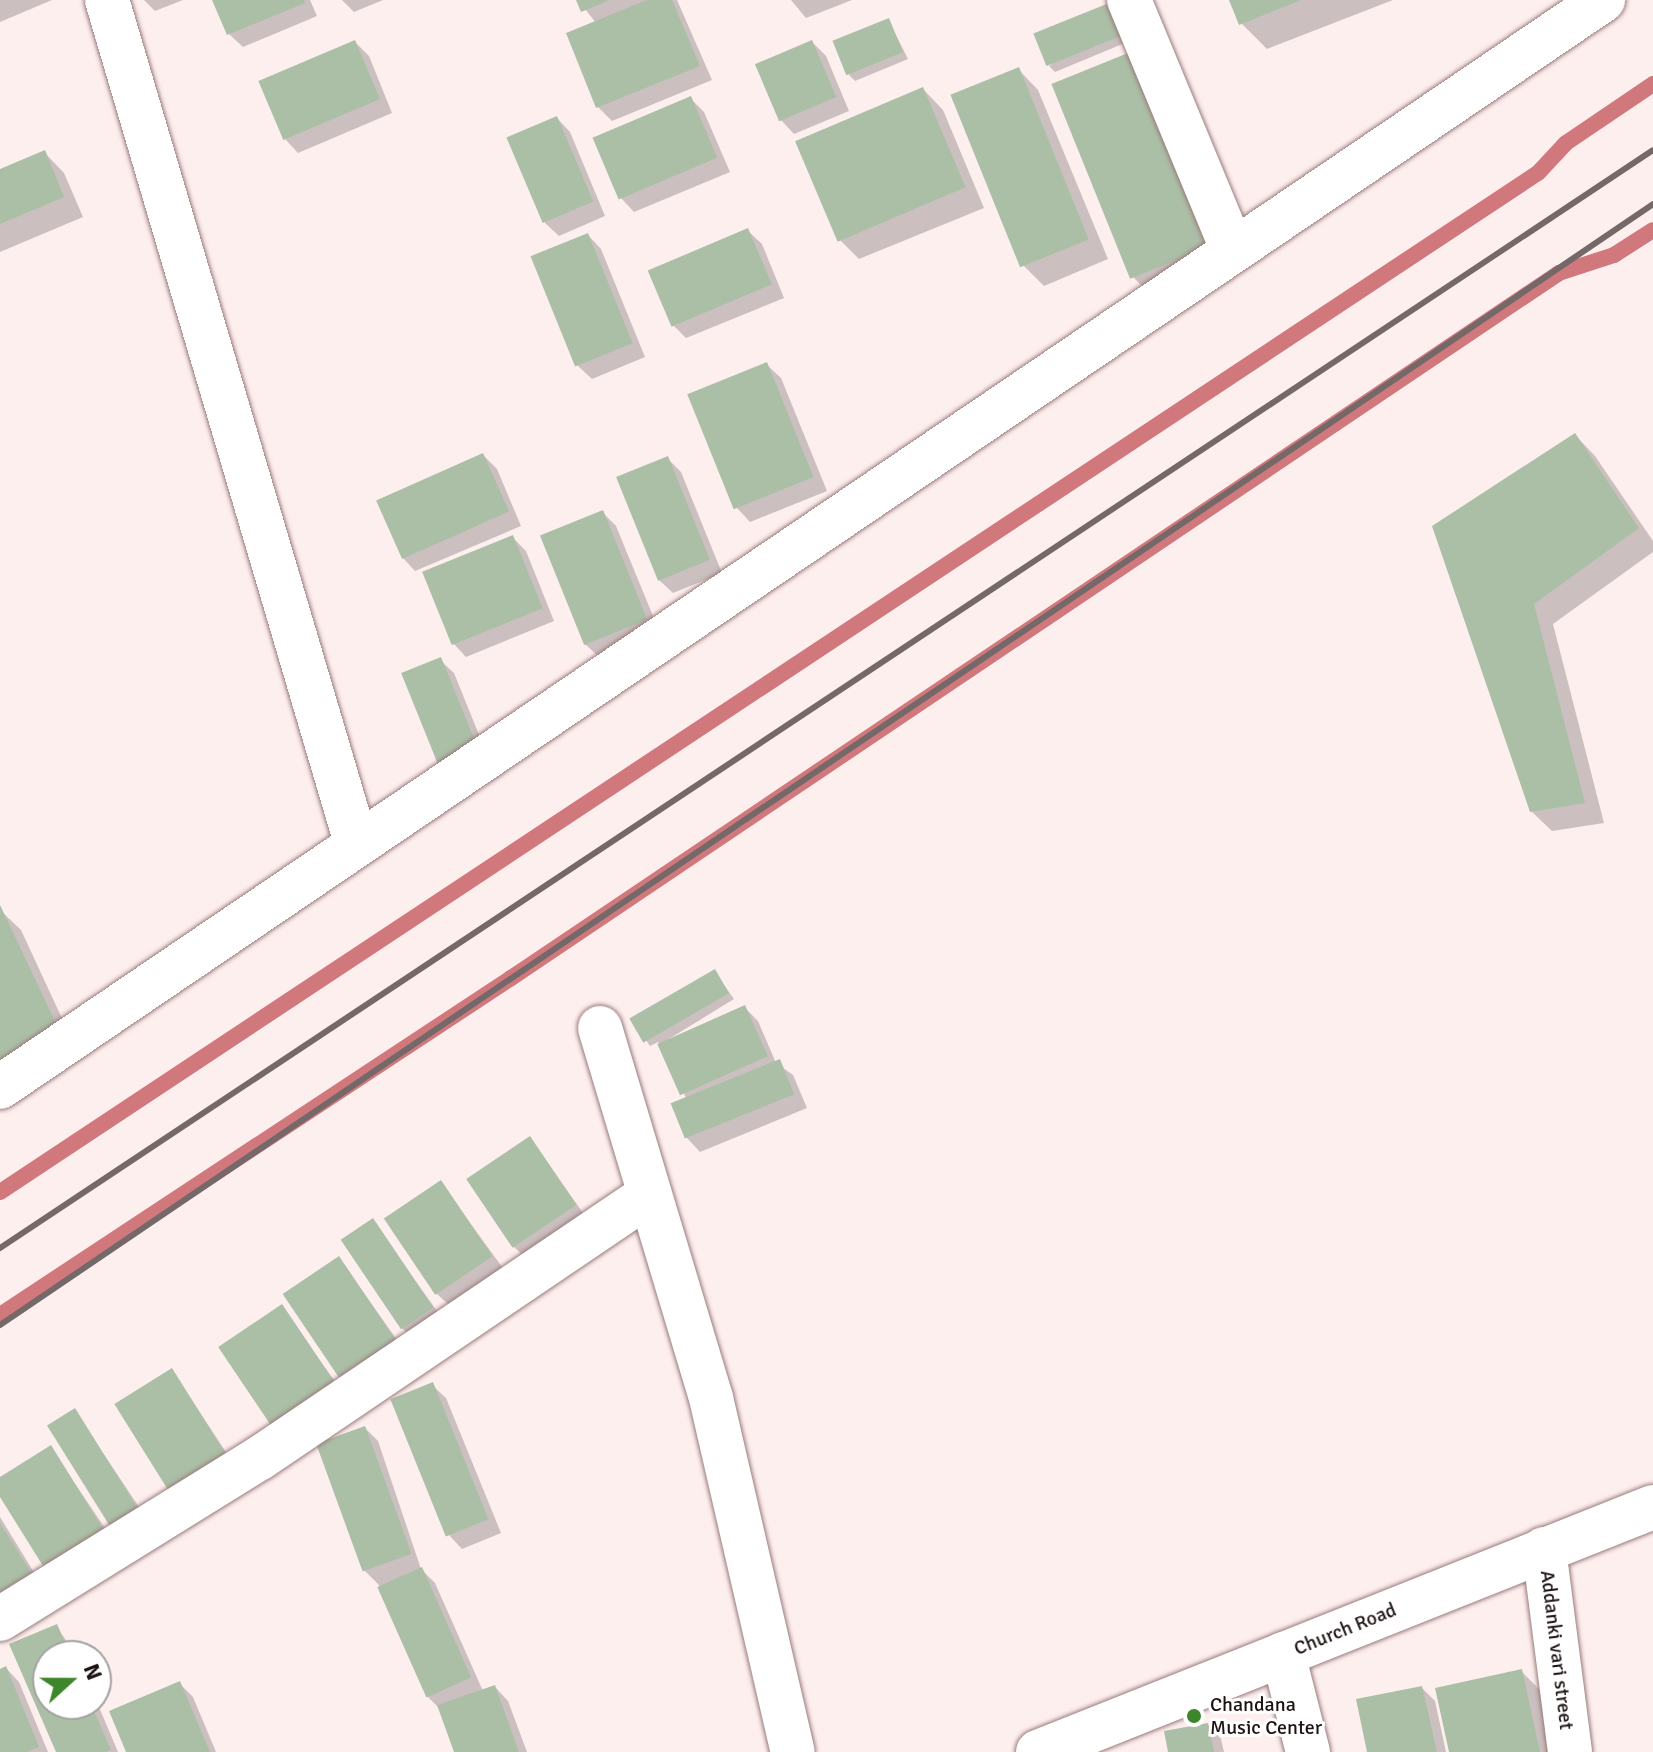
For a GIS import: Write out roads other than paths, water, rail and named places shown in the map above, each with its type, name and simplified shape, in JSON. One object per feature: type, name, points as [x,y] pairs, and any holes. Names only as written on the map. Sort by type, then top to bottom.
[{"type":"street","points":[[107,0],[356,843]]},
{"type":"street","points":[[1129,0],[1232,249]]},
{"type":"street","points":[[0,1087],[1603,0]]},
{"type":"street","points":[[600,1028],[647,1196],[711,1398],[793,1752]]},
{"type":"street","points":[[0,1619],[260,1458],[647,1196]]},
{"type":"street","name":"Church Road","points":[[1038,1752],[1653,1507]]},
{"type":"street","name":"Addanki vari street","points":[[1544,1549],[1570,1752]]},
{"type":"street","points":[[1283,1654],[1308,1752]]},
{"type":"waterway","points":[[0,1192],[1538,173],[1566,143],[1653,84]]},
{"type":"waterway","points":[[0,1315],[511,978],[1559,273],[1614,255],[1653,230]]},
{"type":"railway","points":[[0,1248],[1653,150]]},
{"type":"railway","points":[[0,1325],[1653,204]]},
{"type":"place","name":"Chandana Music Center","points":[[1194,1716]]}]
